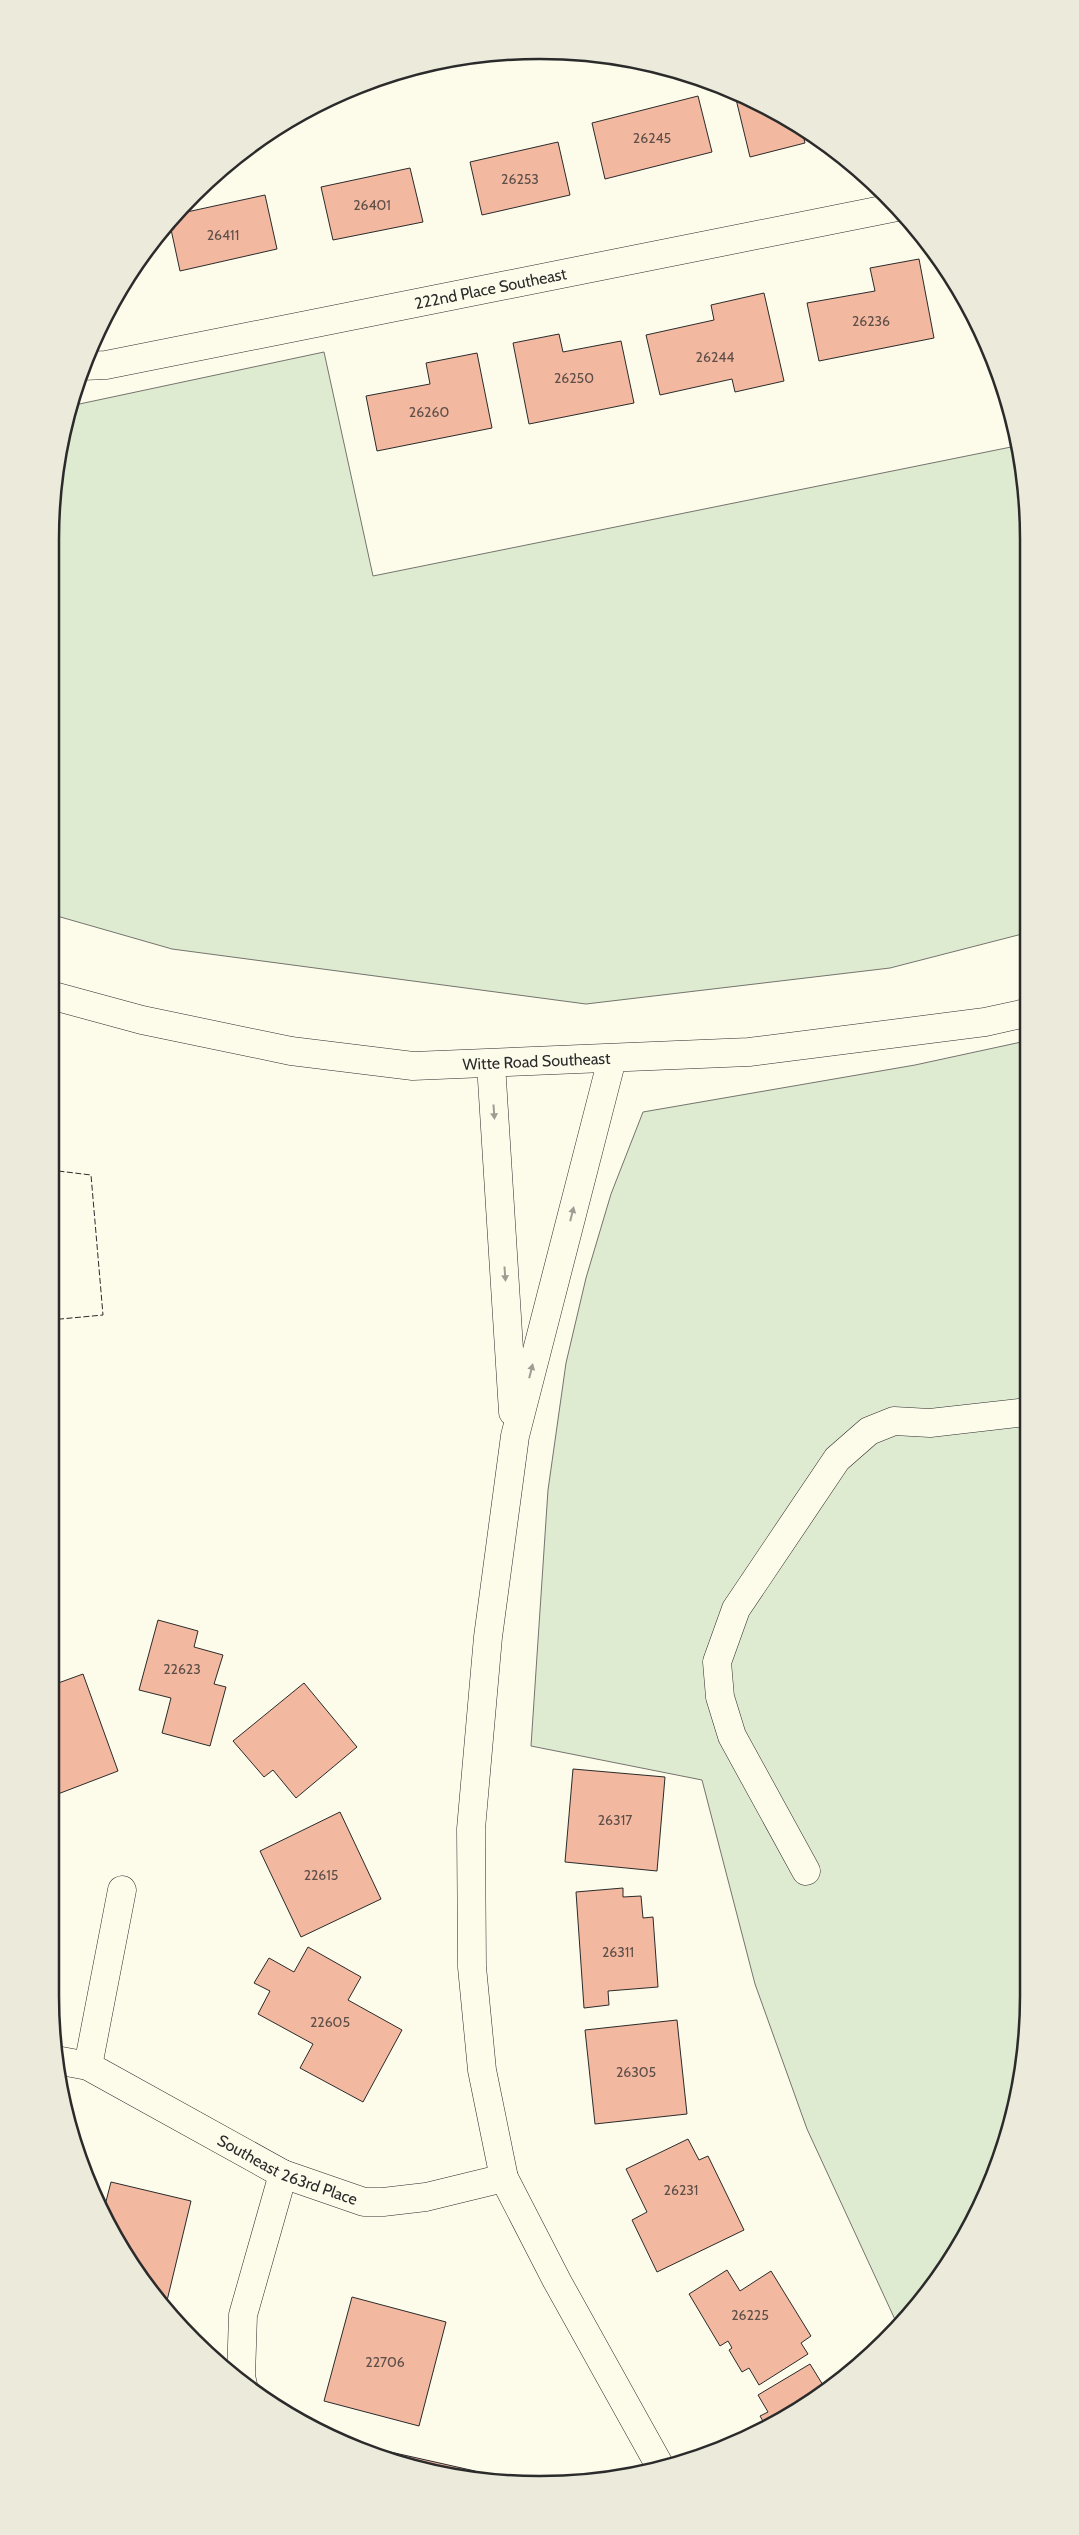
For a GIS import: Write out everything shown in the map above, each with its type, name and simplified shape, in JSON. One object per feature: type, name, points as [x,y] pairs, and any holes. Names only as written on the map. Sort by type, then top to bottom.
[{"type":"street","name":"222nd Place Southeast","points":[[92,365],[115,363],[888,209]]},
{"type":"street","name":"Witte Road Southeast","points":[[59,998],[142,1020],[291,1051],[413,1066],[749,1052],[985,1022],[1020,1015]]},
{"type":"street","points":[[612,1059],[515,1436],[488,1637],[471,1829],[472,1967],[482,2070],[504,2178],[557,2281],[657,2461]]},
{"type":"street","points":[[491,1064],[515,1436]]},
{"type":"street","points":[[806,1871],[732,1736],[720,1697],[717,1662],[736,1609],[837,1459],[869,1431],[894,1421],[930,1423],[1020,1413]]},
{"type":"street","points":[[88,2066],[122,1890]]},
{"type":"street","name":"Southeast 263rd Place","points":[[64,2061],[88,2066],[283,2174],[364,2202],[383,2202],[426,2197],[504,2178]]},
{"type":"street","points":[[241,2372],[243,2315],[283,2174]]},
{"type":"green space","points":[[324,352],[373,576],[1011,447],[1019,508],[1020,540],[1020,935],[890,968],[586,1004],[172,949],[59,917],[60,508],[68,446],[78,404]]},
{"type":"green space","points":[[1020,1042],[1020,1996],[1016,2058],[1011,2089],[995,2150],[984,2179],[956,2236],[939,2263],[921,2288],[895,2319],[807,2129],[755,1984],[702,1780],[531,1746],[548,1490],[566,1363],[586,1278],[611,1194],[643,1112],[915,1065]]},
{"type":"building","points":[[698,96],[712,152],[605,179],[592,123]]},
{"type":"building","points":[[736,101],[780,123],[804,138],[805,143],[750,157]]},
{"type":"building","points":[[558,142],[570,195],[482,215],[470,162]]},
{"type":"building","points":[[410,168],[423,222],[333,240],[321,187]]},
{"type":"building","points":[[265,195],[277,249],[180,271],[171,231],[189,212]]},
{"type":"building","points":[[919,259],[934,338],[819,361],[807,303],[875,291],[870,268]]},
{"type":"building","points":[[764,293],[784,381],[735,392],[732,379],[660,395],[646,335],[714,320],[711,305]]},
{"type":"building","points":[[559,334],[563,352],[621,341],[634,403],[529,424],[513,343]]},
{"type":"building","points":[[477,353],[492,428],[377,451],[366,396],[430,384],[426,363]]},
{"type":"building","points":[[158,1620],[198,1631],[194,1647],[223,1655],[214,1684],[226,1687],[210,1746],[162,1733],[171,1698],[139,1690]]},
{"type":"building","points":[[83,1674],[118,1771],[59,1794],[59,1683]]},
{"type":"building","points":[[304,1683],[357,1747],[296,1798],[273,1770],[264,1777],[233,1741]]},
{"type":"building","points":[[573,1769],[665,1777],[657,1871],[565,1862]]},
{"type":"building","points":[[340,1812],[381,1899],[301,1937],[260,1851]]},
{"type":"building","points":[[623,1888],[623,1897],[641,1896],[643,1918],[653,1917],[658,1987],[608,1991],[609,2005],[584,2008],[576,1892]]},
{"type":"building","points":[[308,1947],[361,1977],[348,2000],[402,2030],[363,2102],[300,2068],[313,2044],[258,2014],[270,1991],[254,1983],[269,1958],[294,1972]]},
{"type":"building","points":[[677,2020],[687,2114],[595,2124],[585,2030]]},
{"type":"building","points":[[688,2139],[699,2160],[708,2156],[744,2230],[657,2272],[632,2220],[647,2212],[626,2169]]},
{"type":"building","points":[[111,2182],[191,2201],[167,2299],[140,2263],[106,2203]]},
{"type":"building","points":[[727,2270],[740,2291],[771,2271],[811,2336],[801,2343],[808,2354],[759,2385],[749,2368],[742,2372],[729,2350],[732,2348],[728,2341],[720,2346],[689,2294]]},
{"type":"building","points":[[352,2297],[446,2322],[419,2426],[324,2401]]},
{"type":"building","points":[[810,2364],[822,2384],[763,2421],[760,2416],[768,2412],[758,2395]]},
{"type":"building","points":[[384,2450],[475,2471],[446,2467]]},
{"type":"fence","points":[[59,1171],[91,1175],[103,1315],[59,1319]]}]
